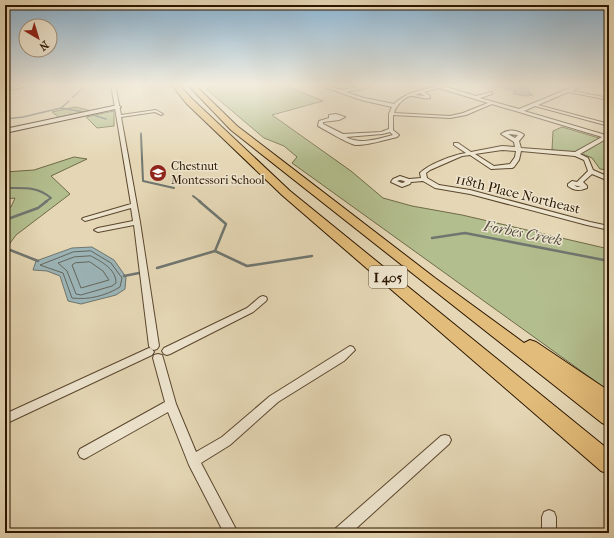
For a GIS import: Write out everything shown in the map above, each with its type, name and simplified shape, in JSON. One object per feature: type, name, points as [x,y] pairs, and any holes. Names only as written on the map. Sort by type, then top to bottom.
[{"type":"highway","name":"I 405","points":[[197,109],[286,193],[609,464]]},
{"type":"highway","name":"I 405","points":[[215,109],[234,128],[430,281],[609,417]]},
{"type":"highway","points":[[430,281],[559,366],[609,401]]},
{"type":"street","points":[[5,131],[113,109]]},
{"type":"street","points":[[118,109],[157,352],[170,405],[193,461],[231,533]]},
{"type":"street","points":[[391,130],[391,114],[393,109]]},
{"type":"street","points":[[391,114],[455,117],[475,109]]},
{"type":"street","points":[[510,109],[608,138]]},
{"type":"street","points":[[519,112],[526,109]]},
{"type":"street","points":[[550,109],[609,125]]},
{"type":"street","points":[[120,116],[154,110],[161,114]]},
{"type":"street","points":[[331,118],[321,121],[320,125],[342,136],[345,140],[355,143],[371,142],[395,136],[396,134],[391,130]]},
{"type":"street","points":[[342,136],[382,133],[391,130]]},
{"type":"street","points":[[576,154],[608,138]]},
{"type":"street","points":[[456,144],[493,168],[512,166],[518,159],[518,148],[516,141]]},
{"type":"street","points":[[408,181],[424,179],[423,173],[428,169],[456,157],[502,148],[518,148],[576,154],[586,159],[591,171],[609,179]]},
{"type":"street","points":[[580,183],[591,171]]},
{"type":"street","name":"118th Place Northeast","points":[[424,179],[437,187],[470,192],[609,228]]},
{"type":"street","points":[[85,219],[134,205]]},
{"type":"street","points":[[98,230],[137,222]]},
{"type":"street","points":[[5,419],[250,310],[264,300]]},
{"type":"street","points":[[193,461],[226,441],[274,399],[340,358],[350,350]]},
{"type":"street","points":[[84,452],[170,405]]},
{"type":"street","points":[[341,533],[445,440]]},
{"type":"street","points":[[549,517],[549,533]]},
{"type":"green space","points":[[65,109],[84,109],[92,111],[60,118],[52,112]]},
{"type":"green space","points":[[230,109],[293,109],[272,115],[351,171],[383,198],[412,206],[462,215],[609,249],[609,391],[292,163],[297,157],[284,146],[264,138]]},
{"type":"green space","points":[[114,111],[114,126],[97,128],[86,117]]},
{"type":"green space","points":[[562,127],[609,141],[609,170],[600,169],[592,158],[585,155],[552,150],[553,131]]},
{"type":"green space","points":[[74,157],[87,159],[51,176],[70,194],[16,235],[5,250],[5,208],[11,207],[15,198],[5,199],[5,172],[34,170]]},
{"type":"water","points":[[92,247],[114,260],[126,277],[125,289],[116,295],[81,304],[68,301],[60,276],[47,271],[33,270],[36,261],[72,248]]},
{"type":"waterway","points":[[5,119],[23,117],[56,109]]},
{"type":"waterway","name":"Forbes Creek","points":[[67,109],[84,112]]},
{"type":"waterway","name":"Forbes Creek","points":[[93,115],[106,119]]},
{"type":"waterway","name":"Forbes Creek","points":[[141,135],[143,181],[174,188]]},
{"type":"waterway","points":[[5,188],[30,188],[40,191],[51,198],[45,202]]},
{"type":"waterway","name":"Forbes Creek","points":[[193,196],[201,202]]},
{"type":"waterway","points":[[5,220],[38,208],[47,201]]},
{"type":"waterway","name":"Forbes Creek","points":[[199,201],[226,224],[215,251]]},
{"type":"waterway","name":"Forbes Creek","points":[[432,238],[465,233],[609,261]]},
{"type":"waterway","points":[[5,248],[38,261]]},
{"type":"waterway","points":[[157,268],[215,251]]},
{"type":"waterway","name":"Forbes Creek","points":[[215,251],[247,266],[312,256]]},
{"type":"waterway","points":[[124,276],[139,273]]},
{"type":"place","name":"Chestnut Montessori School","points":[[158,173]]}]
